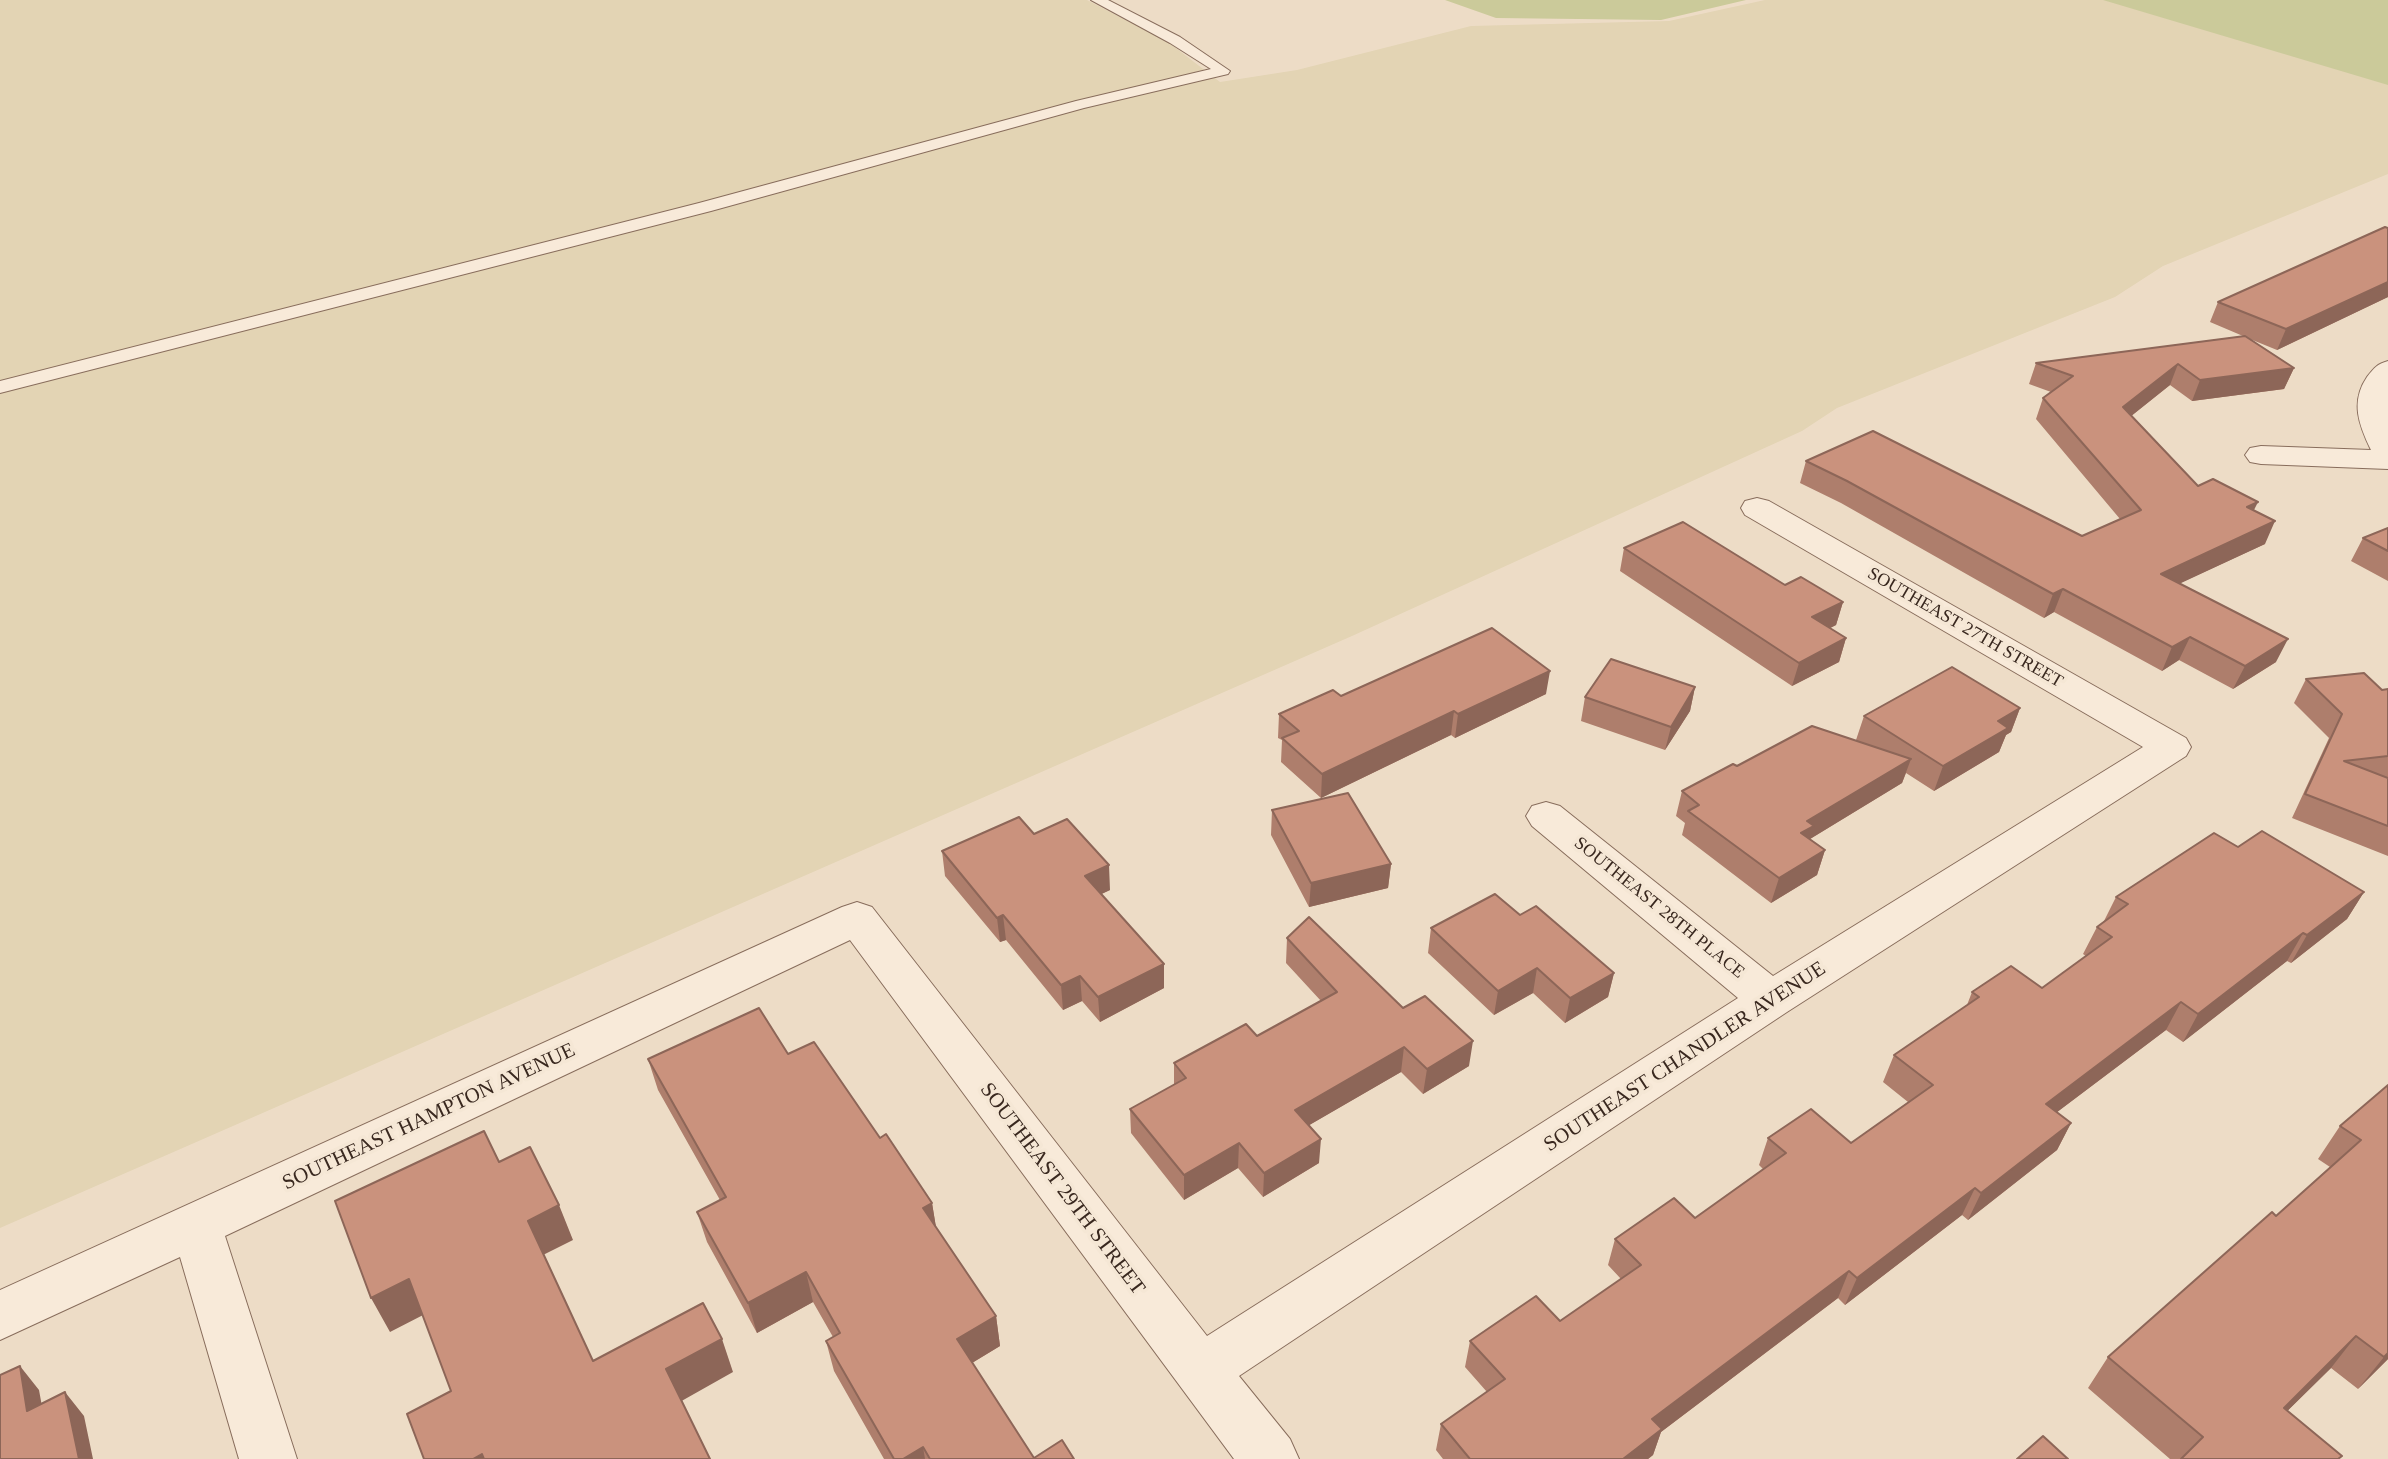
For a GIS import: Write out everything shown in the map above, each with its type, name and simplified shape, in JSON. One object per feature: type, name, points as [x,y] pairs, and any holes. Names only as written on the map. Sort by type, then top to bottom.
[{"type":"street","points":[[2388,370],[2372,396],[2372,421],[2388,452]]},
{"type":"street","points":[[2261,455],[2388,460]]},
{"type":"street","name":"SOUTHEAST 27TH STREET","points":[[1757,508],[2172,747]]},
{"type":"street","name":"SOUTHEAST CHANDLER AVENUE","points":[[1200,1371],[1771,1000],[2172,747]]},
{"type":"street","name":"SOUTHEAST 28TH PLACE","points":[[1546,816],[1771,1000]]},
{"type":"street","name":"SOUTHEAST HAMPTON AVENUE","points":[[0,1316],[857,918]]},
{"type":"street","name":"SOUTHEAST 29TH STREET","points":[[857,918],[1200,1371],[1270,1459]]},
{"type":"street","points":[[196,1226],[268,1459]]},
{"type":"lane","points":[[0,387],[705,207],[1081,104],[1223,71],[1175,40],[1098,0]]},
{"type":"shaded area","points":[[0,0],[1087,0],[1168,42],[1220,82],[1297,70],[1471,26],[1669,21],[1765,0],[2388,0],[2388,174],[2163,266],[2115,297],[1837,408],[1802,431],[1352,636],[0,1228]]},
{"type":"shaded area","points":[[1445,0],[1746,0],[1661,20],[1496,18]]},
{"type":"shaded area","points":[[2103,0],[2388,0],[2388,85]]},
{"type":"building","points":[[2385,227],[2388,228],[2388,282],[2286,329],[2218,302]]},
{"type":"building","points":[[2245,336],[2294,368],[2200,380],[2178,364],[2123,407],[2198,486],[2213,479],[2258,502],[2247,507],[2275,521],[2161,574],[2288,639],[2245,666],[2190,637],[2172,647],[2063,589],[2053,594],[1806,461],[1873,431],[2082,536],[2141,510],[2043,398],[2073,376],[2036,363]]},
{"type":"building","points":[[1683,522],[1785,585],[1801,577],[1843,602],[1812,617],[1846,638],[1799,663],[1624,548]]},
{"type":"building","points":[[2388,528],[2388,551],[2363,538]]},
{"type":"building","points":[[1492,628],[1550,671],[1458,714],[1454,711],[1322,774],[1282,738],[1299,731],[1279,714],[1333,690],[1341,696]]},
{"type":"building","points":[[1611,659],[1695,687],[1671,727],[1585,697]]},
{"type":"building","points":[[1952,667],[2020,708],[1998,721],[2008,728],[1943,766],[1864,716]]},
{"type":"building","points":[[2364,673],[2382,690],[2388,689],[2388,756],[2344,761],[2388,778],[2388,826],[2305,794],[2342,714],[2306,679]]},
{"type":"building","points":[[1812,726],[1911,759],[1807,821],[1814,826],[1801,833],[1825,850],[1779,878],[1688,811],[1699,805],[1682,791],[1733,764],[1737,766]]},
{"type":"building","points":[[1348,793],[1391,864],[1311,883],[1272,810]]},
{"type":"building","points":[[1019,817],[1034,834],[1067,819],[1109,865],[1085,876],[1164,964],[1098,997],[1080,976],[1061,985],[1003,915],[997,918],[942,851]]},
{"type":"building","points":[[2262,831],[2364,892],[2307,935],[2303,933],[2198,1014],[2181,1002],[2046,1104],[2071,1123],[1981,1193],[1975,1188],[1857,1278],[1849,1271],[1652,1419],[1662,1429],[1623,1459],[1470,1459],[1441,1424],[1505,1379],[1470,1341],[1536,1296],[1560,1321],[1641,1265],[1615,1239],[1674,1198],[1695,1218],[1786,1153],[1768,1138],[1811,1109],[1851,1143],[1933,1085],[1894,1055],[1979,997],[1972,992],[2011,966],[2042,988],[2112,937],[2097,927],[2128,904],[2116,897],[2214,833],[2238,847]]},
{"type":"building","points":[[1495,894],[1520,915],[1536,906],[1614,973],[1570,998],[1537,968],[1498,991],[1431,928]]},
{"type":"building","points":[[1309,917],[1403,1008],[1425,996],[1473,1041],[1427,1069],[1404,1047],[1295,1110],[1321,1139],[1264,1173],[1239,1143],[1184,1175],[1130,1109],[1186,1078],[1174,1063],[1246,1024],[1257,1036],[1337,992],[1287,938]]},
{"type":"building","points":[[759,1008],[788,1054],[814,1042],[880,1138],[886,1134],[932,1203],[923,1208],[996,1316],[957,1339],[1034,1458],[1062,1440],[1074,1459],[930,1459],[923,1447],[903,1459],[894,1459],[826,1341],[840,1333],[806,1272],[748,1303],[697,1212],[726,1197],[648,1059]]},
{"type":"building","points":[[2388,1085],[2388,1353],[2384,1357],[2356,1336],[2284,1408],[2342,1456],[2338,1459],[2181,1459],[2203,1437],[2108,1357],[2272,1212],[2276,1216],[2361,1140],[2340,1126]]},
{"type":"building","points":[[484,1131],[499,1162],[530,1147],[559,1205],[528,1221],[593,1361],[703,1303],[722,1339],[666,1369],[710,1459],[484,1459],[482,1454],[473,1459],[424,1459],[407,1414],[451,1391],[409,1279],[371,1298],[335,1201]]},
{"type":"building","points":[[20,1366],[27,1411],[65,1392],[79,1459],[0,1459],[0,1375]]},
{"type":"building","points":[[2043,1436],[2068,1459],[2017,1459]]}]
